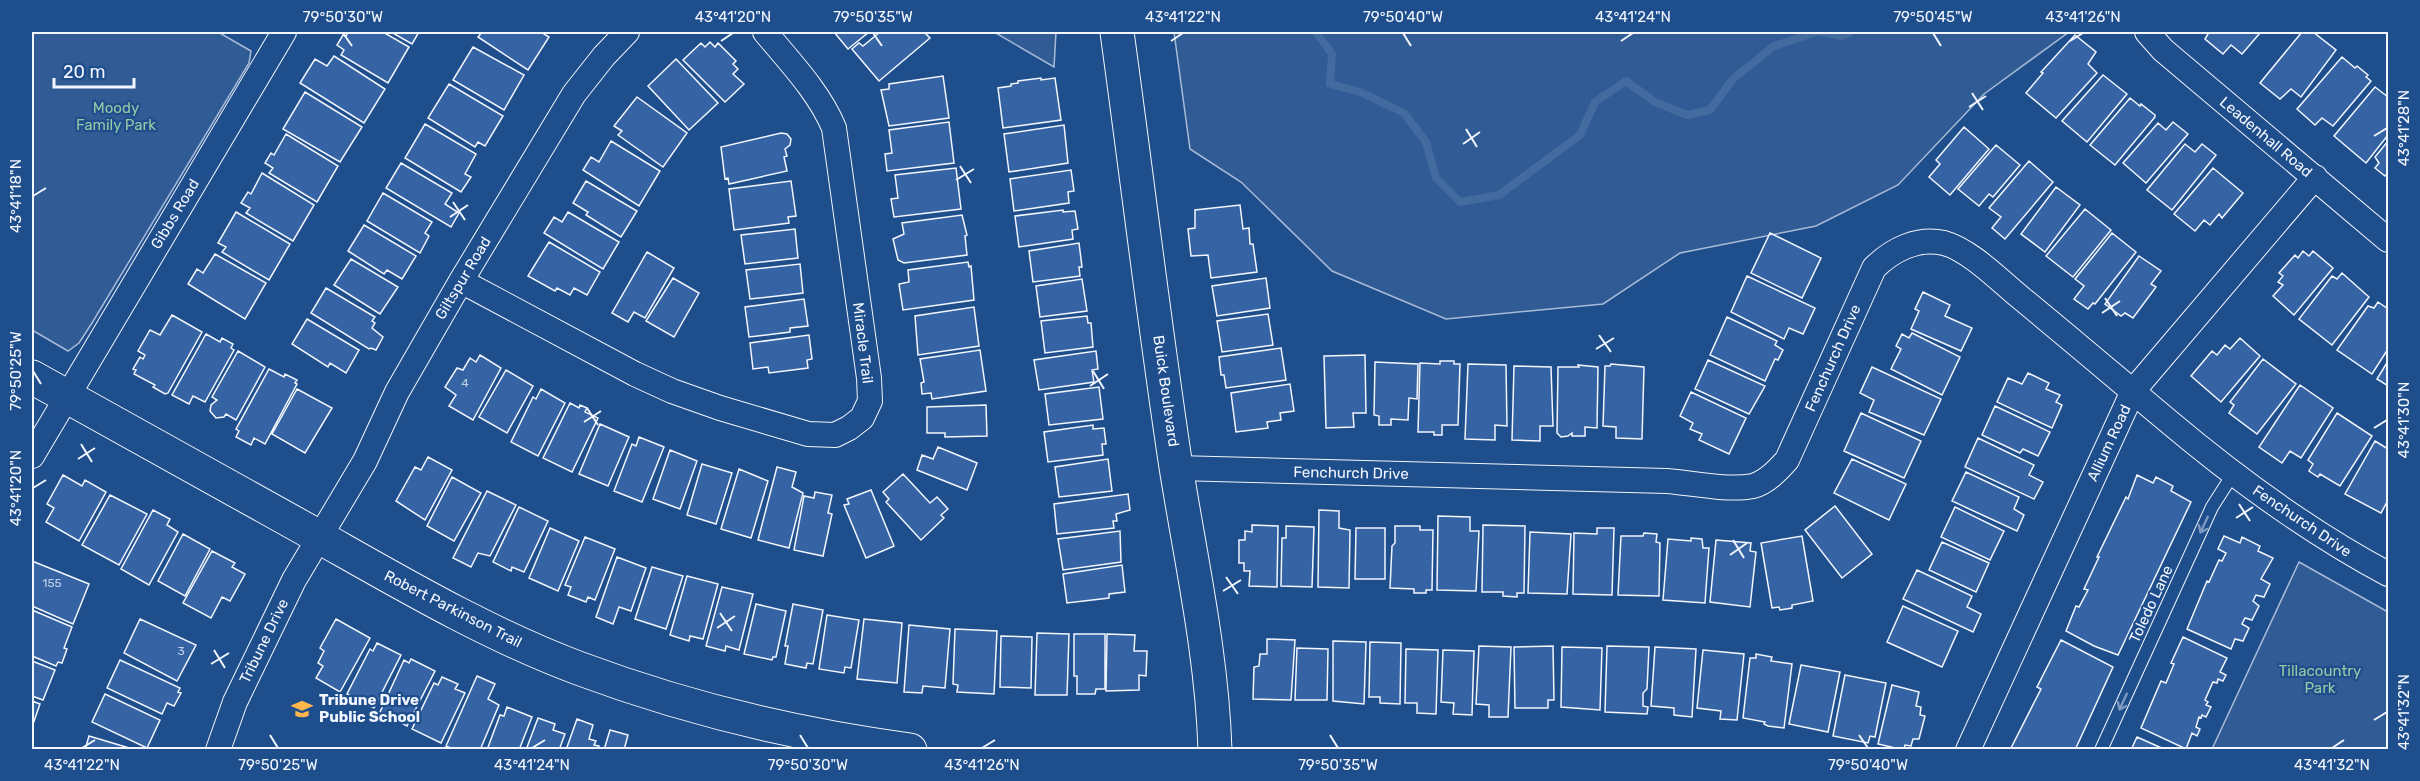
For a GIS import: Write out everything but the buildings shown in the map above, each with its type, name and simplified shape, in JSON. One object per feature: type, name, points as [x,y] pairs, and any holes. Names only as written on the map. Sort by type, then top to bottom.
[{"type":"street","name":"Gibbs Road","points":[[32,456],[284,32]]},
{"type":"street","name":"Giltspur Road","points":[[320,538],[365,461],[397,392],[574,94],[604,56],[627,32]]},
{"type":"street","name":"Miracle Trail","points":[[461,281],[635,374],[720,408],[808,434],[835,435],[856,423],[862,418],[870,401],[869,378],[834,128],[815,93],[765,32]]},
{"type":"street","name":"Buick Boulevard","points":[[1117,32],[1176,468],[1201,612],[1213,704],[1215,750]]},
{"type":"street","name":"Leadenhall Road","points":[[2147,32],[2163,50],[2388,240]]},
{"type":"street","name":"Allium Road","points":[[1968,750],[2133,391],[2315,177]]},
{"type":"street","name":"Fenchurch Drive","points":[[1176,468],[1666,481],[1732,487],[1754,486],[1771,477],[1787,460],[1874,268],[1886,256],[1902,246],[1943,243],[1980,263],[2233,474],[2297,520],[2388,574]]},
{"type":"street","name":"Robert Parkinson Trail","points":[[32,377],[465,618],[578,668],[664,697],[757,723],[910,750]]},
{"type":"street","name":"Tribune Drive","points":[[218,750],[235,702],[294,580],[320,538]]},
{"type":"lane","name":"Toledo Lane","points":[[2101,750],[2212,507],[2233,474]]},
{"type":"green space","name":"Moody Family Park","points":[[32,32],[218,32],[251,51],[249,63],[92,323],[79,343],[68,351],[32,330]]},
{"type":"green space","points":[[994,32],[1056,32],[1054,67]]},
{"type":"green space","points":[[1174,32],[2069,32],[1984,94],[1898,185],[1816,226],[1680,253],[1603,304],[1446,319],[1332,271],[1241,182],[1190,149]]},
{"type":"green space","name":"Tillacountry Park","points":[[2299,562],[2388,612],[2388,749],[2212,749]]},
{"type":"waterway","points":[[1316,32],[1332,54],[1330,84],[1360,92],[1404,113],[1426,142],[1436,178],[1460,202],[1499,195],[1580,135],[1595,102],[1626,81],[1655,102],[1687,115],[1710,110],[1733,79],[1774,46],[1816,32]]},
{"type":"waterway","points":[[1821,32],[1842,36],[1850,32]]},
{"type":"place","name":"Tribune Drive Public School","points":[[302,709]]}]
